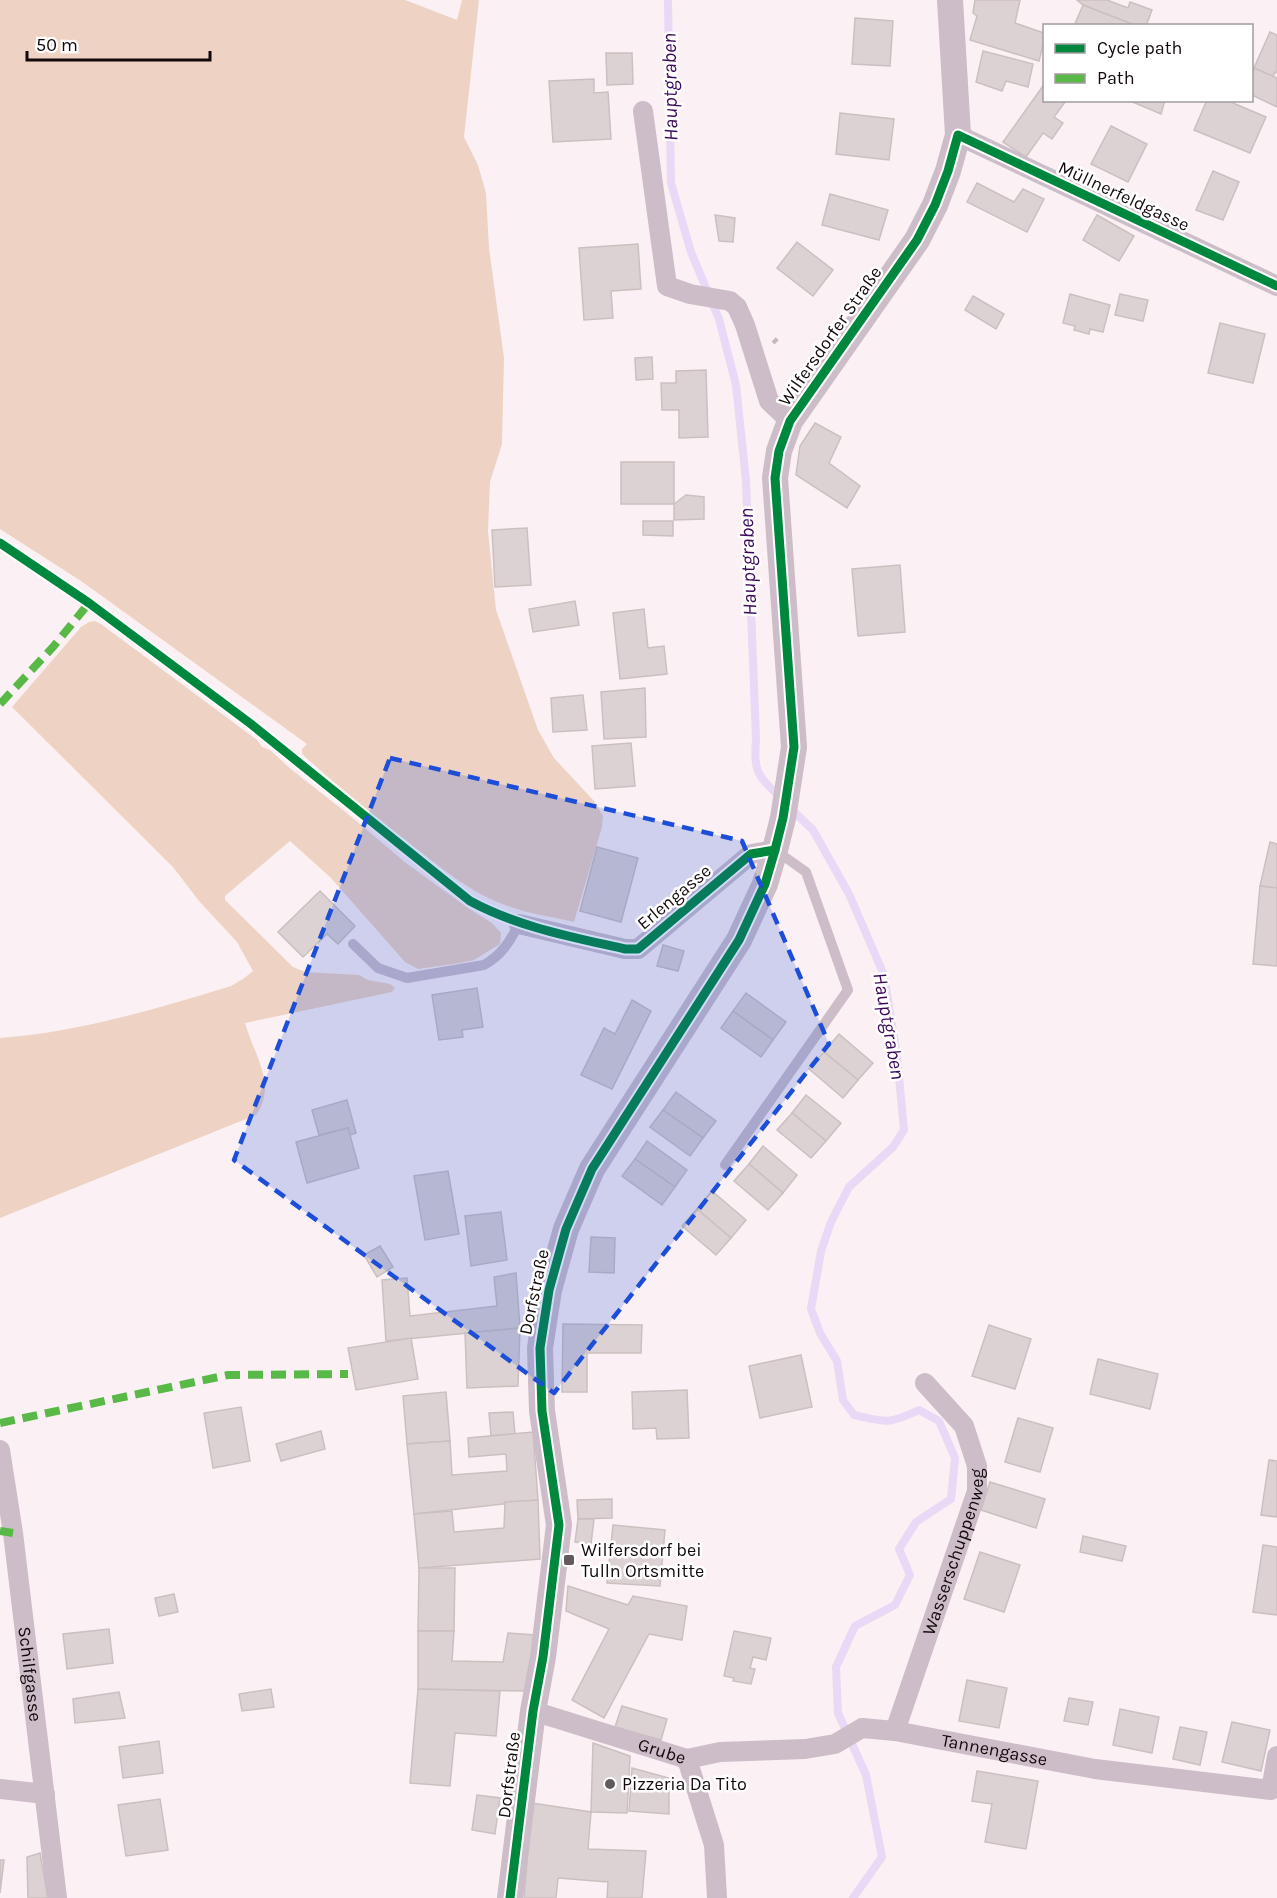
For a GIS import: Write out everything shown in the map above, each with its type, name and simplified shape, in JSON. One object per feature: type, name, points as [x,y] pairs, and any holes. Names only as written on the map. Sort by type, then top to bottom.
[{"type":"street","name":"Wilfersdorfer Straße","points":[[794,747],[775,478],[779,451],[790,422],[917,240],[935,205],[948,171],[957,135],[950,0]]},
{"type":"street","name":"Wilfersdorfer Straße","points":[[643,111],[667,286],[690,294],[730,301],[736,307],[745,326],[769,402],[790,422]]},
{"type":"street","name":"Müllnerfeldgasse","points":[[957,135],[1277,286]]},
{"type":"street","name":"Dorfstraße","points":[[510,1898],[559,1525],[542,1411],[540,1348],[549,1290],[566,1229],[592,1169],[739,940],[765,884],[783,818],[794,747]]},
{"type":"street","name":"Erlengasse","points":[[519,924],[625,950],[638,948],[751,854],[775,850]]},
{"type":"street","name":"Wasserschuppenweg","points":[[896,1731],[977,1491],[977,1466],[964,1426],[924,1383]]},
{"type":"street","name":"Schilfgasse","points":[[0,1450],[13,1533],[57,1898]]},
{"type":"street","name":"Grube","points":[[533,1711],[687,1759],[714,1845],[717,1898]]},
{"type":"street","name":"Tannengasse","points":[[687,1759],[720,1752],[804,1749],[835,1744],[862,1728],[896,1731],[1095,1769],[1271,1790],[1277,1756]]},
{"type":"street","points":[[0,1789],[45,1794]]},
{"type":"lane","points":[[725,1165],[848,990],[806,872],[775,850]]},
{"type":"lane","points":[[353,944],[378,968],[407,978],[483,964],[494,959],[507,946],[519,924]]},
{"type":"highlighted area","points":[[390,758],[742,841],[829,1044],[554,1393],[234,1160]]},
{"type":"shaded area","points":[[0,0],[405,0],[457,20],[462,0],[479,0],[464,137],[478,165],[486,193],[489,248],[504,358],[502,444],[490,482],[488,531],[496,610],[538,730],[554,758],[594,801],[603,816],[602,827],[574,922],[494,901],[455,878],[368,810],[302,754],[302,749],[307,744],[81,581],[0,529]]},
{"type":"shaded area","points":[[95,621],[257,740],[262,747],[270,750],[406,863],[492,923],[501,933],[500,944],[474,960],[418,969],[405,962],[330,877],[290,841],[225,896],[225,900],[293,967],[305,972],[359,975],[368,980],[390,984],[395,988],[392,992],[245,1023],[262,1069],[264,1081],[265,1092],[256,1115],[0,1218],[0,1038],[59,1031],[146,1011],[231,986],[253,971],[237,942],[199,901],[173,867],[12,707],[81,627]]},
{"type":"building","points":[[975,0],[1020,0],[1015,23],[1043,33],[1039,61],[970,40],[977,16],[973,13]]},
{"type":"building","points":[[1077,0],[1107,0],[1128,8],[1130,2],[1152,10],[1147,24],[1132,24],[1083,5]]},
{"type":"building","points":[[1083,5],[1132,24],[1075,24]]},
{"type":"building","points":[[855,18],[893,21],[890,66],[852,64]]},
{"type":"building","points":[[1270,32],[1277,35],[1277,73],[1275,72],[1273,77],[1254,68]]},
{"type":"building","points":[[983,51],[1033,64],[1028,87],[1006,81],[1002,91],[976,82]]},
{"type":"building","points":[[606,53],[632,53],[633,84],[607,85]]},
{"type":"building","points":[[1254,68],[1277,78],[1277,107],[1253,95]]},
{"type":"building","points":[[594,79],[594,93],[608,92],[611,139],[553,142],[549,81]]},
{"type":"building","points":[[1043,86],[1043,102],[1065,102],[1054,117],[1063,123],[1052,139],[1043,133],[1026,157],[1003,142]]},
{"type":"building","points":[[1133,102],[1164,102],[1161,114]]},
{"type":"building","points":[[1206,102],[1231,102],[1266,117],[1250,153],[1194,130]]},
{"type":"building","points":[[840,113],[894,119],[889,160],[836,154]]},
{"type":"building","points":[[1111,126],[1147,144],[1128,182],[1091,164]]},
{"type":"building","points":[[1213,171],[1239,182],[1223,220],[1196,210]]},
{"type":"building","points":[[977,183],[1014,202],[1023,189],[1044,199],[1027,232],[967,202]]},
{"type":"building","points":[[830,194],[888,210],[879,240],[822,225]]},
{"type":"building","points":[[715,215],[735,218],[733,242],[719,241]]},
{"type":"building","points":[[1097,215],[1134,236],[1119,261],[1083,240]]},
{"type":"building","points":[[797,242],[833,270],[813,296],[777,268]]},
{"type":"building","points":[[638,244],[641,289],[611,291],[613,318],[584,320],[579,248]]},
{"type":"building","points":[[1070,294],[1110,305],[1103,332],[1090,329],[1089,334],[1074,330],[1075,326],[1063,323]]},
{"type":"building","points":[[1120,294],[1148,300],[1143,321],[1115,315]]},
{"type":"building","points":[[973,296],[1004,314],[996,329],[965,310]]},
{"type":"building","points":[[1220,323],[1265,334],[1253,383],[1208,373]]},
{"type":"building","points":[[652,357],[653,379],[636,380],[635,358]]},
{"type":"building","points":[[706,370],[708,437],[679,438],[679,410],[662,410],[661,383],[676,383],[676,371]]},
{"type":"building","points":[[815,423],[841,437],[829,463],[860,486],[847,508],[796,475],[800,446]]},
{"type":"building","points":[[621,462],[674,462],[674,504],[621,504]]},
{"type":"building","points":[[686,495],[704,497],[704,519],[674,520],[674,504]]},
{"type":"building","points":[[643,521],[673,521],[673,536],[643,535]]},
{"type":"building","points":[[527,528],[531,585],[495,587],[492,530]]},
{"type":"building","points":[[900,565],[905,632],[858,636],[852,569]]},
{"type":"building","points":[[575,601],[579,625],[533,632],[529,609]]},
{"type":"building","points":[[644,609],[648,648],[664,646],[667,674],[620,679],[613,613]]},
{"type":"building","points":[[645,688],[646,737],[604,739],[601,692]]},
{"type":"building","points":[[583,695],[587,730],[553,732],[551,698]]},
{"type":"building","points":[[631,743],[635,786],[595,789],[592,746]]},
{"type":"building","points":[[1270,842],[1277,844],[1277,888],[1260,886]]},
{"type":"building","points":[[597,847],[638,858],[621,922],[580,911]]},
{"type":"building","points":[[1260,886],[1277,888],[1277,966],[1253,964]]},
{"type":"building","points":[[320,891],[355,926],[338,944],[327,934],[303,957],[278,932]]},
{"type":"building","points":[[663,945],[684,951],[678,971],[657,966]]},
{"type":"building","points":[[477,988],[483,1027],[462,1030],[463,1037],[439,1040],[432,995]]},
{"type":"building","points":[[746,993],[786,1022],[773,1040],[733,1011]]},
{"type":"building","points":[[632,1000],[651,1011],[612,1089],[581,1075],[604,1028],[615,1034]]},
{"type":"building","points":[[733,1011],[773,1040],[761,1057],[721,1028]]},
{"type":"building","points":[[839,1034],[873,1063],[858,1080],[824,1052]]},
{"type":"building","points":[[824,1052],[858,1080],[843,1098],[809,1069]]},
{"type":"building","points":[[676,1092],[716,1121],[703,1138],[663,1110]]},
{"type":"building","points":[[806,1095],[841,1123],[826,1141],[792,1113]]},
{"type":"building","points":[[347,1100],[356,1133],[350,1135],[348,1128],[319,1135],[312,1110]]},
{"type":"building","points":[[663,1110],[703,1138],[690,1156],[650,1127]]},
{"type":"building","points":[[792,1113],[826,1141],[811,1158],[777,1130]]},
{"type":"building","points":[[348,1128],[359,1168],[307,1183],[296,1142]]},
{"type":"building","points":[[647,1141],[687,1170],[675,1187],[635,1159]]},
{"type":"building","points":[[763,1146],[797,1175],[783,1193],[749,1164]]},
{"type":"building","points":[[635,1159],[675,1187],[662,1205],[622,1176]]},
{"type":"building","points":[[749,1164],[783,1193],[768,1210],[734,1181]]},
{"type":"building","points":[[448,1171],[459,1234],[425,1240],[414,1176]]},
{"type":"building","points":[[712,1191],[746,1220],[731,1238],[697,1209]]},
{"type":"building","points":[[697,1209],[731,1238],[716,1255],[682,1226]]},
{"type":"building","points":[[501,1212],[507,1260],[471,1266],[465,1216]]},
{"type":"building","points":[[591,1237],[615,1238],[614,1273],[589,1272]]},
{"type":"building","points":[[380,1246],[393,1267],[377,1277],[364,1255]]},
{"type":"building","points":[[516,1273],[520,1328],[386,1341],[382,1280],[407,1278],[410,1316],[497,1306],[494,1277]]},
{"type":"building","points":[[563,1324],[642,1325],[641,1353],[587,1353],[587,1392],[562,1392]]},
{"type":"building","points":[[989,1325],[1031,1339],[1015,1389],[972,1376]]},
{"type":"building","points":[[520,1328],[518,1386],[467,1388],[465,1333]]},
{"type":"building","points":[[411,1338],[418,1379],[356,1390],[348,1348]]},
{"type":"building","points":[[801,1355],[812,1407],[760,1418],[749,1366]]},
{"type":"building","points":[[1098,1359],[1158,1374],[1150,1409],[1090,1394]]},
{"type":"building","points":[[687,1390],[689,1438],[657,1439],[656,1428],[633,1429],[632,1392]]},
{"type":"building","points":[[446,1392],[450,1441],[407,1444],[403,1396]]},
{"type":"building","points":[[241,1407],[250,1461],[213,1468],[204,1413]]},
{"type":"building","points":[[513,1412],[515,1434],[491,1436],[489,1413]]},
{"type":"building","points":[[1018,1418],[1053,1428],[1040,1472],[1005,1462]]},
{"type":"building","points":[[321,1431],[325,1449],[281,1461],[276,1444]]},
{"type":"building","points":[[533,1432],[538,1500],[414,1514],[407,1444],[450,1441],[452,1475],[507,1471],[506,1454],[469,1457],[468,1438]]},
{"type":"building","points":[[1269,1460],[1277,1461],[1277,1517],[1261,1515]]},
{"type":"building","points":[[990,1482],[1045,1499],[1036,1528],[981,1510]]},
{"type":"building","points":[[612,1499],[612,1518],[578,1519],[577,1500]]},
{"type":"building","points":[[538,1500],[540,1559],[419,1568],[414,1514],[452,1511],[454,1532],[504,1528],[505,1502]]},
{"type":"building","points":[[578,1519],[594,1519],[591,1544],[575,1542]]},
{"type":"building","points":[[613,1525],[665,1530],[660,1586],[607,1583]]},
{"type":"building","points":[[1083,1536],[1126,1546],[1122,1561],[1080,1552]]},
{"type":"building","points":[[1263,1545],[1277,1547],[1277,1615],[1253,1612]]},
{"type":"building","points":[[980,1552],[1020,1565],[1004,1612],[964,1599]]},
{"type":"building","points":[[419,1568],[455,1568],[454,1631],[418,1631]]},
{"type":"building","points":[[568,1586],[628,1605],[633,1596],[687,1606],[682,1640],[649,1634],[604,1718],[572,1700],[609,1629],[566,1611]]},
{"type":"building","points":[[174,1594],[178,1612],[159,1616],[155,1598]]},
{"type":"building","points":[[109,1629],[113,1663],[67,1669],[63,1634]]},
{"type":"building","points":[[418,1631],[454,1631],[452,1661],[503,1662],[508,1633],[535,1635],[526,1691],[418,1689]]},
{"type":"building","points":[[734,1631],[771,1638],[766,1660],[753,1657],[750,1668],[755,1669],[751,1684],[733,1681],[734,1678],[724,1676]]},
{"type":"building","points":[[967,1680],[1007,1688],[999,1728],[959,1721]]},
{"type":"building","points":[[271,1689],[274,1707],[242,1711],[239,1694]]},
{"type":"building","points":[[418,1689],[500,1691],[496,1736],[455,1733],[450,1786],[410,1783]]},
{"type":"building","points":[[119,1692],[125,1718],[75,1723],[73,1699]]},
{"type":"building","points":[[1069,1698],[1093,1702],[1088,1725],[1064,1721]]},
{"type":"building","points":[[622,1706],[667,1719],[661,1740],[615,1727]]},
{"type":"building","points":[[1120,1709],[1159,1717],[1152,1753],[1113,1745]]},
{"type":"building","points":[[1232,1722],[1270,1730],[1261,1771],[1222,1762]]},
{"type":"building","points":[[1180,1727],[1207,1732],[1200,1765],[1173,1759]]},
{"type":"building","points":[[159,1741],[163,1773],[123,1778],[119,1747]]},
{"type":"building","name":"Pizzeria Da Tito","points":[[593,1743],[630,1756],[627,1813],[591,1812]]},
{"type":"building","points":[[632,1768],[669,1778],[669,1814],[629,1811]]},
{"type":"building","points":[[977,1771],[1038,1781],[1026,1849],[985,1842],[992,1804],[972,1801]]},
{"type":"building","points":[[477,1795],[500,1798],[495,1834],[472,1830]]},
{"type":"building","points":[[160,1799],[168,1850],[126,1856],[118,1805]]},
{"type":"building","points":[[532,1803],[591,1812],[588,1849],[646,1851],[642,1898],[607,1898],[608,1882],[558,1878],[556,1898],[524,1898]]},
{"type":"building","points":[[40,1853],[48,1898],[28,1898],[27,1857]]},
{"type":"building","points":[[0,1860],[4,1860],[0,1893]]},
{"type":"waterway","name":"Hauptgraben","points":[[668,0],[671,183],[691,252],[719,319],[736,385],[746,481],[755,758],[758,772],[780,797]]},
{"type":"waterway","name":"Hauptgraben","points":[[790,808],[813,830],[849,894],[884,975],[897,1056],[904,1130],[893,1147],[849,1187],[831,1222],[821,1251],[811,1309],[820,1333],[837,1361],[843,1400],[854,1415],[887,1421],[919,1410],[939,1421],[955,1458],[951,1499],[916,1522],[899,1549],[910,1575],[895,1605],[855,1626],[836,1667],[838,1713],[866,1775],[882,1857],[853,1898]]},
{"type":"marked path","points":[[0,704],[53,647],[89,603]]},
{"type":"marked path","points":[[0,1423],[228,1375],[348,1374]]},
{"type":"marked path","points":[[0,1531],[13,1533]]},
{"type":"cycle path","points":[[510,1898],[559,1525],[542,1411],[540,1348],[549,1290],[566,1229],[592,1169],[739,940],[765,884],[775,850],[783,818],[794,747],[775,478],[779,451],[790,421],[917,240],[935,205],[958,135],[1277,286]]},
{"type":"cycle path","points":[[0,543],[89,603],[251,724],[470,901],[507,918],[565,935],[625,949],[638,949],[751,854],[775,850]]},
{"type":"place","name":"Wilfersdorf bei Tulln Ortsmitte","points":[[569,1560]]},
{"type":"place","name":"Pizzeria Da Tito","points":[[610,1784]]}]
